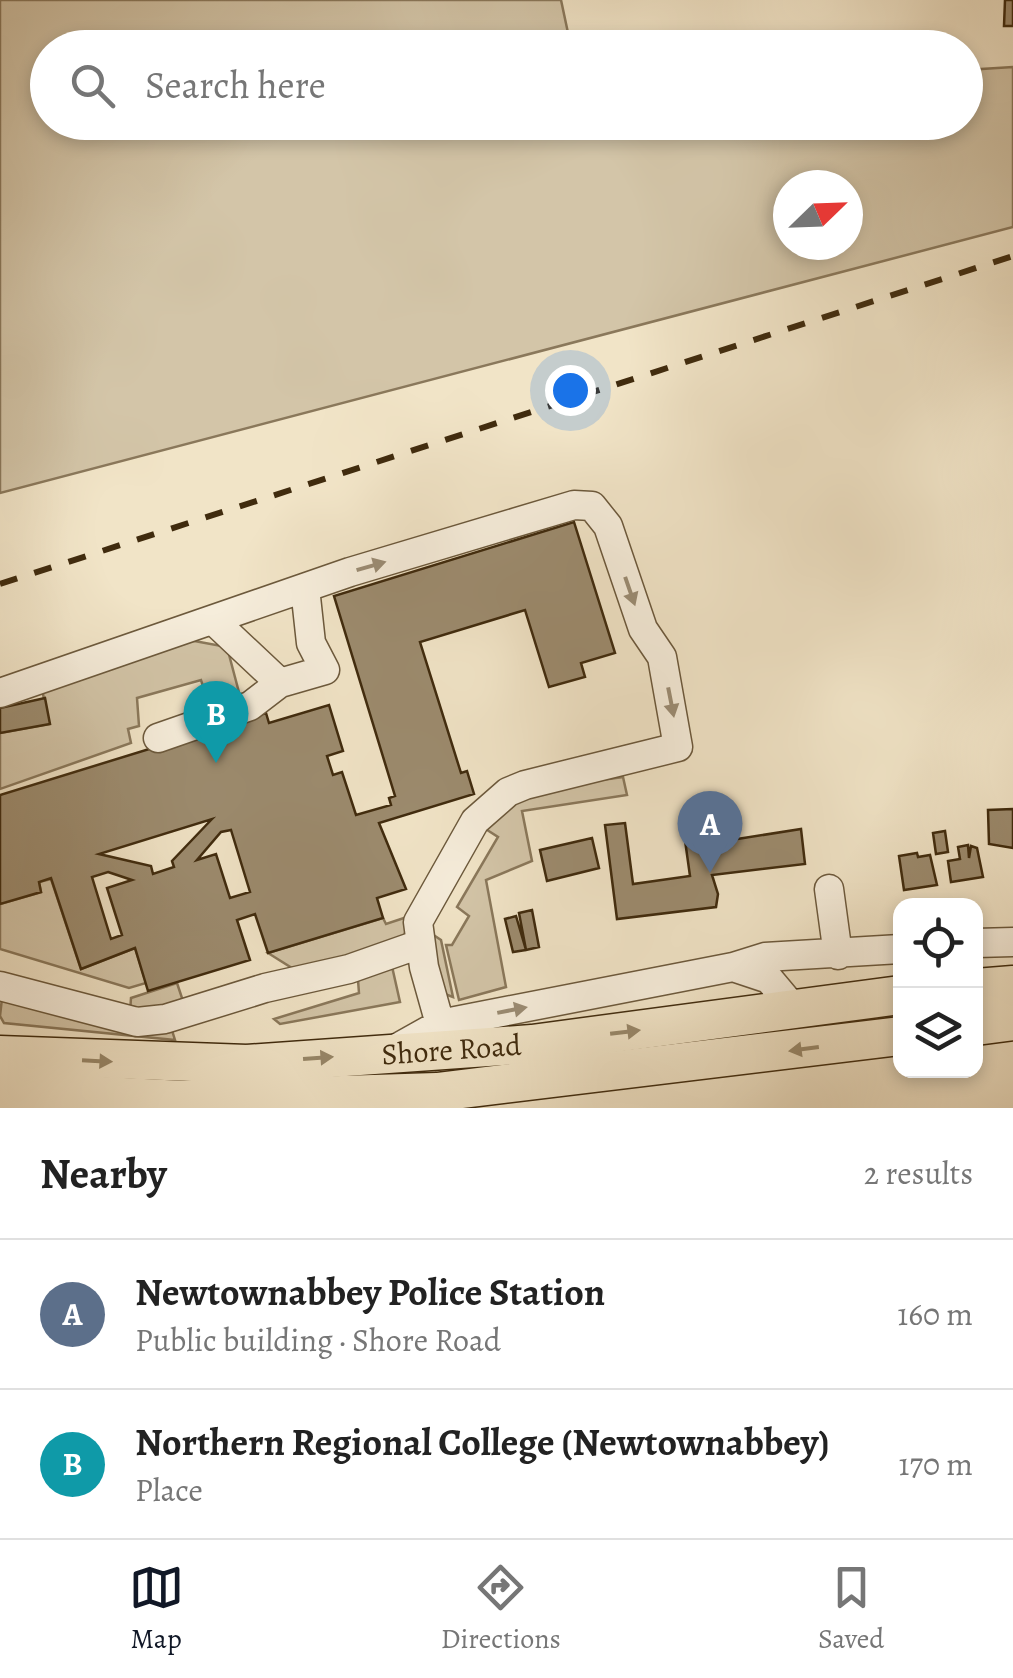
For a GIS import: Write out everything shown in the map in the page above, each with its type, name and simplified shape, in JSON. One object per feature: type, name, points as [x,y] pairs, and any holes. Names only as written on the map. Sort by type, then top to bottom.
[{"type":"highway","points":[[983,987],[1013,985]]},
{"type":"highway","name":"Shore Road","points":[[0,1055],[228,1064],[532,1044],[788,1000],[893,996]]},
{"type":"highway","points":[[983,1025],[1013,1021]]},
{"type":"highway","name":"Shore Road","points":[[0,1091],[186,1104],[251,1104],[438,1092],[893,1037]]},
{"type":"street","points":[[0,693],[305,588],[574,505],[592,506],[608,526],[643,629],[662,657],[678,746],[508,792],[475,822],[418,922],[440,1024]]},
{"type":"street","points":[[158,738],[250,706],[280,683],[326,670],[311,643],[305,588]]},
{"type":"street","points":[[213,620],[280,683]]},
{"type":"street","points":[[733,967],[768,979],[788,1000],[825,956],[830,889]]},
{"type":"street","points":[[983,943],[1013,942]]},
{"type":"street","points":[[0,986],[136,1022],[165,1019],[265,988],[349,969],[420,944]]},
{"type":"street","points":[[388,1053],[440,1024],[733,967],[765,957],[893,950]]},
{"type":"shaded area","points":[[0,0],[561,0],[567,30],[30,30],[30,140],[983,140],[983,69],[1013,67],[1013,227],[0,493]]},
{"type":"shaded area","points":[[189,640],[227,647],[241,700],[211,711],[201,680],[137,698],[139,726],[128,729],[131,743],[0,789],[0,733],[49,724],[42,689]]},
{"type":"shaded area","points":[[623,777],[627,795],[522,811],[532,861],[486,880],[506,987],[459,1000],[446,945],[452,945],[469,916],[457,907],[498,837],[484,828],[497,814],[529,796],[566,785]]},
{"type":"shaded area","points":[[51,879],[81,969],[135,948],[146,983],[129,988],[0,949],[0,904],[41,892],[39,882]]},
{"type":"shaded area","points":[[410,916],[404,936],[300,973],[268,953],[383,918],[386,924]]},
{"type":"shaded area","points":[[429,932],[441,940],[453,997],[442,993]]},
{"type":"shaded area","points":[[391,962],[400,1002],[280,1024],[274,1019],[359,993],[358,980]]},
{"type":"shaded area","points":[[177,983],[183,1001],[130,1013],[131,998]]},
{"type":"shaded area","points":[[2,998],[170,1024],[175,1040],[4,1023],[0,1016]]},
{"type":"building","points":[[1005,0],[1013,0],[1013,26],[1004,26]]},
{"type":"building","points":[[574,522],[615,653],[581,663],[585,677],[549,687],[525,610],[420,642],[461,773],[467,771],[474,794],[379,823],[406,889],[377,898],[383,918],[268,953],[255,914],[237,920],[250,960],[148,991],[135,948],[81,969],[51,878],[39,882],[41,892],[0,904],[0,795],[266,713],[269,723],[329,705],[343,751],[327,756],[333,775],[342,772],[356,815],[391,805],[389,798],[395,796],[334,596]],"holes":[[[212,819],[172,861],[174,867],[153,874],[151,866],[99,854]],[[231,830],[250,892],[230,898],[216,854],[197,860],[221,832]],[[108,872],[132,880],[107,888],[122,935],[111,939],[92,877]]]},
{"type":"building","points":[[45,698],[50,724],[0,733],[0,708]]},
{"type":"building","points":[[1013,809],[1013,848],[989,844],[988,810]]},
{"type":"building","points":[[625,823],[633,884],[690,876],[684,833],[710,830],[712,843],[801,829],[805,864],[712,875],[718,894],[716,907],[617,919],[605,825]]},
{"type":"building","points":[[945,831],[948,852],[936,854],[933,833]]},
{"type":"building","points":[[592,838],[599,868],[547,881],[540,850]]},
{"type":"building","points":[[968,845],[969,858],[971,846],[977,848],[983,877],[951,882],[948,861],[960,859],[958,847]]},
{"type":"building","points":[[917,853],[918,857],[930,855],[937,885],[904,890],[899,856]]},
{"type":"building","points":[[532,910],[539,947],[526,950],[519,913]]},
{"type":"building","points":[[516,916],[526,950],[513,952],[505,919]]},
{"type":"railway","points":[[0,584],[1013,256]]},
{"type":"place","name":"Northern Regional College (Newtownabbey)","points":[[216,763]]},
{"type":"place","name":"Newtownabbey Police Station","points":[[710,873]]}]
